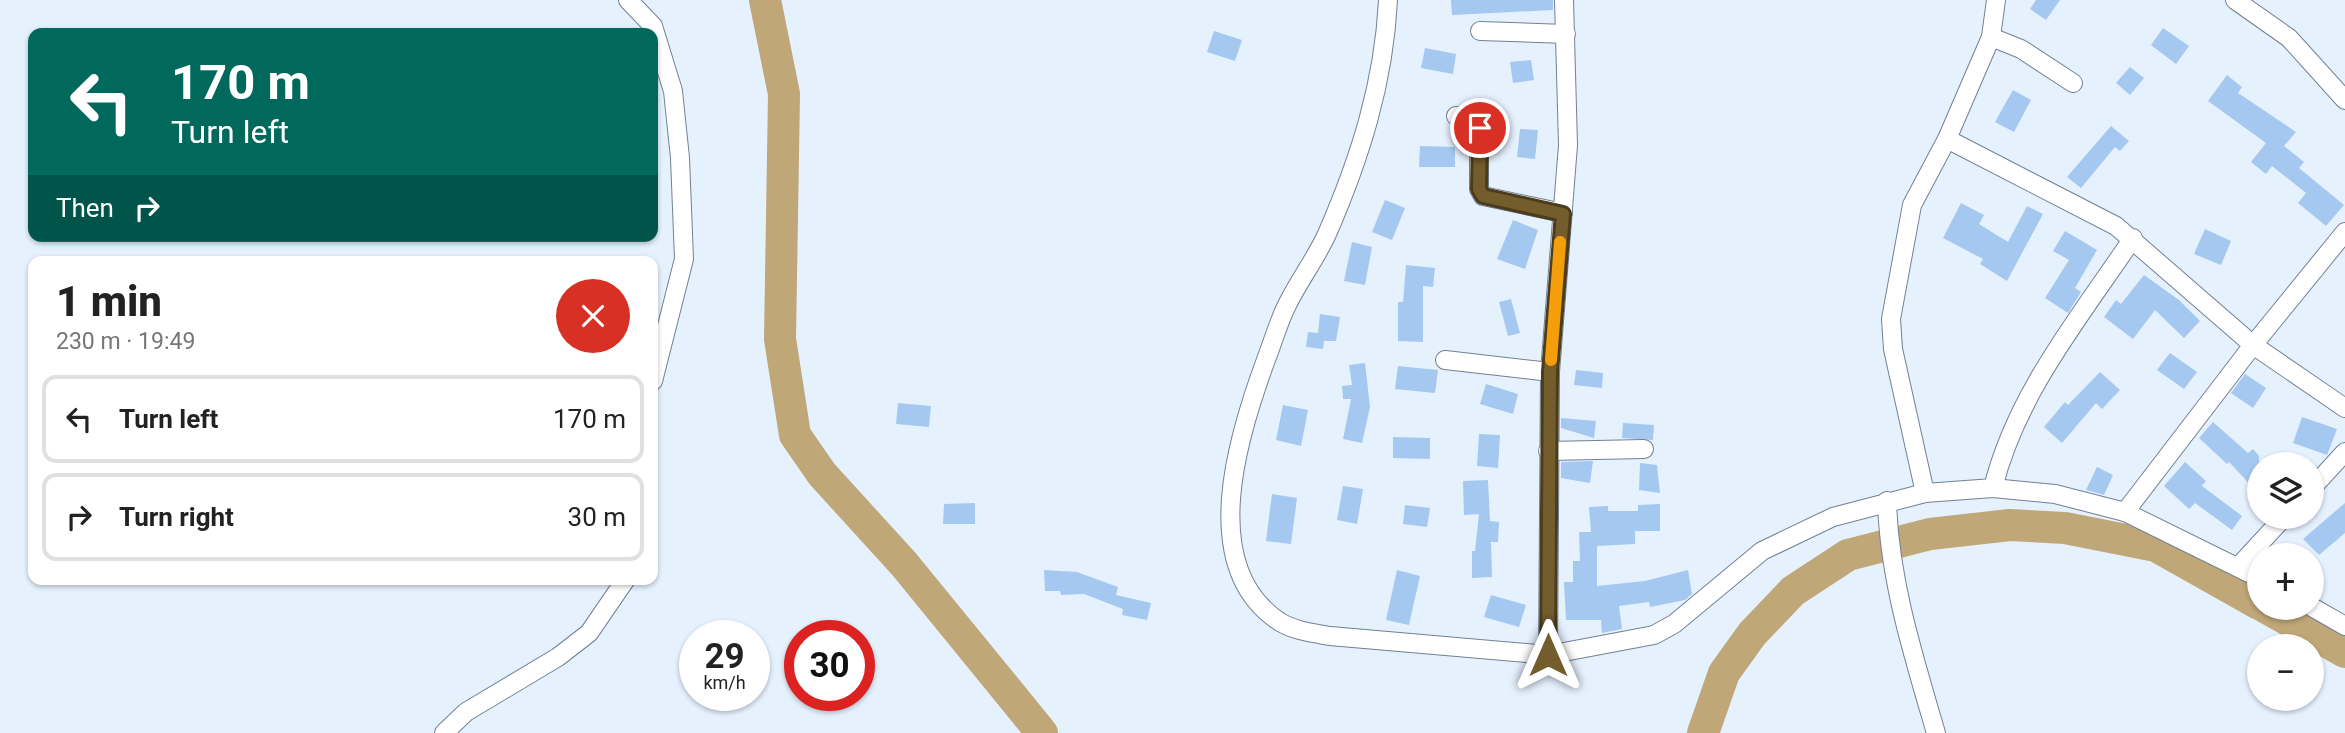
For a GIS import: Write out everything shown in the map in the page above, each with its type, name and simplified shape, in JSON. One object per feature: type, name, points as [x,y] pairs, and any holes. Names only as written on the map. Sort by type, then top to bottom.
[{"type":"street","points":[[628,0],[654,28]]},
{"type":"street","points":[[1388,0],[1380,83],[1367,130],[1326,236],[1287,305],[1246,414],[1231,498],[1230,531],[1236,563],[1261,606],[1280,622],[1298,630],[1330,636],[1548,655],[1660,633],[1762,551],[1848,511],[1925,493],[1993,488],[2055,494],[2125,513],[2247,571]]},
{"type":"street","points":[[1548,655],[1550,372],[1568,145],[1564,0]]},
{"type":"street","points":[[1925,493],[1893,349],[1891,319],[1912,205],[1947,139],[1991,37],[1996,0]]},
{"type":"street","points":[[2235,0],[2289,38],[2345,100]]},
{"type":"street","points":[[1480,31],[1566,34]]},
{"type":"street","points":[[1991,37],[2021,49],[2073,83]]},
{"type":"street","points":[[658,42],[673,91],[680,158],[684,259],[658,361]]},
{"type":"street","points":[[1456,116],[1475,119],[1479,124],[1479,189],[1483,196],[1563,214]]},
{"type":"street","points":[[1947,139],[2101,217],[2133,238],[2253,345],[2345,408]]},
{"type":"street","points":[[2125,513],[2253,345],[2345,232]]},
{"type":"street","points":[[1993,488],[2008,436],[2028,396],[2133,238]]},
{"type":"street","points":[[1445,360],[1550,372]]},
{"type":"street","points":[[1548,451],[1644,449]]},
{"type":"street","points":[[2324,475],[2345,452]]},
{"type":"street","points":[[1886,501],[1890,546],[1914,657],[1936,733]]},
{"type":"street","points":[[2238,566],[2273,529]]},
{"type":"street","points":[[444,733],[466,712],[558,657],[589,633],[622,585]]},
{"type":"street","points":[[2324,614],[2345,626]]},
{"type":"building","points":[[1451,0],[1553,0],[1553,10],[1452,15]]},
{"type":"building","points":[[2036,0],[2060,0],[2046,20],[2030,9]]},
{"type":"building","points":[[2163,28],[2189,46],[2176,64],[2151,45]]},
{"type":"building","points":[[1214,31],[1242,40],[1235,61],[1207,52]]},
{"type":"building","points":[[1425,48],[1456,54],[1453,74],[1421,68]]},
{"type":"building","points":[[1531,60],[1534,80],[1513,83],[1510,62]]},
{"type":"building","points":[[2130,67],[2144,78],[2130,95],[2116,83]]},
{"type":"building","points":[[2227,75],[2242,87],[2238,93],[2296,132],[2284,146],[2304,162],[2299,168],[2344,205],[2326,226],[2298,203],[2306,193],[2272,166],[2266,174],[2251,162],[2266,143],[2208,101]]},
{"type":"building","points":[[2013,90],[2031,100],[2014,132],[1995,122]]},
{"type":"building","points":[[2111,126],[2129,141],[2120,151],[2115,147],[2081,188],[2067,177]]},
{"type":"building","points":[[1520,129],[1538,130],[1535,159],[1517,157]]},
{"type":"building","points":[[1420,146],[1455,147],[1455,167],[1419,167]]},
{"type":"building","points":[[1385,200],[1405,208],[1392,240],[1372,232]]},
{"type":"building","points":[[1961,203],[1984,215],[1979,224],[2008,242],[2027,206],[2043,214],[2007,281],[1980,264],[1983,259],[1943,238]]},
{"type":"building","points":[[1513,220],[1538,230],[1525,269],[1497,259]]},
{"type":"building","points":[[2205,229],[2231,241],[2221,265],[2194,254]]},
{"type":"building","points":[[2065,231],[2097,250],[2075,288],[2081,292],[2068,313],[2045,298],[2069,260],[2053,251]]},
{"type":"building","points":[[1352,242],[1372,247],[1365,285],[1344,281]]},
{"type":"building","points":[[1406,265],[1435,268],[1433,287],[1423,286],[1423,342],[1398,341],[1398,302],[1403,302]]},
{"type":"building","points":[[2144,275],[2179,300],[2200,321],[2184,338],[2155,310],[2133,339],[2104,317],[2116,300],[2121,304]]},
{"type":"building","points":[[1511,299],[1520,333],[1508,336],[1499,302]]},
{"type":"building","points":[[1320,314],[1340,317],[1336,341],[1324,341],[1323,349],[1306,347],[1308,332],[1318,333]]},
{"type":"building","points":[[2170,353],[2197,372],[2184,389],[2157,370]]},
{"type":"building","points":[[1365,363],[1370,407],[1362,443],[1343,439],[1351,399],[1343,399],[1342,386],[1352,385],[1349,365]]},
{"type":"building","points":[[1398,366],[1438,370],[1435,393],[1395,389]]},
{"type":"building","points":[[1576,370],[1603,373],[1602,388],[1574,385]]},
{"type":"building","points":[[2100,372],[2120,390],[2102,409],[2096,403],[2062,443],[2044,427],[2065,402],[2068,405]]},
{"type":"building","points":[[2245,374],[2266,388],[2253,408],[2231,393]]},
{"type":"building","points":[[1486,384],[1518,394],[1513,414],[1480,404]]},
{"type":"building","points":[[898,403],[931,406],[929,427],[896,424]]},
{"type":"building","points":[[1283,405],[1308,410],[1301,446],[1276,440]]},
{"type":"building","points":[[2302,417],[2337,429],[2327,455],[2293,443]]},
{"type":"building","points":[[1561,418],[1596,421],[1594,438],[1561,428]]},
{"type":"building","points":[[2213,422],[2247,452],[2247,481],[2229,462],[2227,464],[2199,438]]},
{"type":"building","points":[[1623,423],[1654,425],[1653,440],[1622,438]]},
{"type":"building","points":[[1479,434],[1500,435],[1498,468],[1477,466]]},
{"type":"building","points":[[1393,437],[1430,438],[1430,459],[1393,458]]},
{"type":"building","points":[[1593,461],[1590,483],[1561,478],[1561,462]]},
{"type":"building","points":[[2185,462],[2206,481],[2202,486],[2242,516],[2232,530],[2195,503],[2189,509],[2164,486]]},
{"type":"building","points":[[1640,463],[1657,465],[1660,493],[1639,490]]},
{"type":"building","points":[[2097,467],[2113,475],[2104,495],[2086,490]]},
{"type":"building","points":[[1488,480],[1490,521],[1499,522],[1498,542],[1491,542],[1492,577],[1472,578],[1472,551],[1475,551],[1479,514],[1464,515],[1463,481]]},
{"type":"building","points":[[1343,486],[1363,489],[1357,524],[1337,520]]},
{"type":"building","points":[[1272,494],[1297,498],[1291,544],[1266,541]]},
{"type":"building","points":[[975,503],[975,524],[943,524],[944,504]]},
{"type":"building","points":[[2345,503],[2345,533],[2324,551],[2324,543],[2307,543],[2303,539],[2315,529],[2324,529],[2324,521]]},
{"type":"building","points":[[1660,504],[1660,531],[1635,531],[1635,544],[1597,546],[1597,586],[1645,581],[1688,570],[1692,594],[1685,600],[1650,607],[1649,602],[1619,606],[1622,629],[1602,633],[1601,620],[1566,620],[1564,582],[1573,582],[1573,561],[1580,561],[1579,532],[1591,532],[1589,507],[1608,506],[1608,511],[1638,511],[1638,505]]},
{"type":"building","points":[[1405,505],[1430,508],[1427,527],[1403,524]]},
{"type":"building","points":[[1044,570],[1077,572],[1118,587],[1116,595],[1151,603],[1147,620],[1122,615],[1123,609],[1084,594],[1061,595],[1060,591],[1045,591]]},
{"type":"building","points":[[1397,570],[1420,576],[1409,625],[1386,620]]},
{"type":"building","points":[[1491,595],[1526,605],[1519,627],[1484,617]]},
{"type":"waterway","points":[[765,0],[784,94],[780,339],[795,435],[822,474],[904,564],[1042,733]]},
{"type":"waterway","points":[[1703,733],[1724,673],[1752,634],[1793,591],[1848,555],[1930,534],[2010,525],[2065,528],[2156,546],[2247,597]]},
{"type":"waterway","points":[[2288,620],[2345,652]]},
{"type":"slow traffic","points":[[1551,360],[1560,242]]},
{"type":"route","points":[[1480,128],[1479,189],[1483,196],[1563,214],[1550,372],[1548,655]]}]
